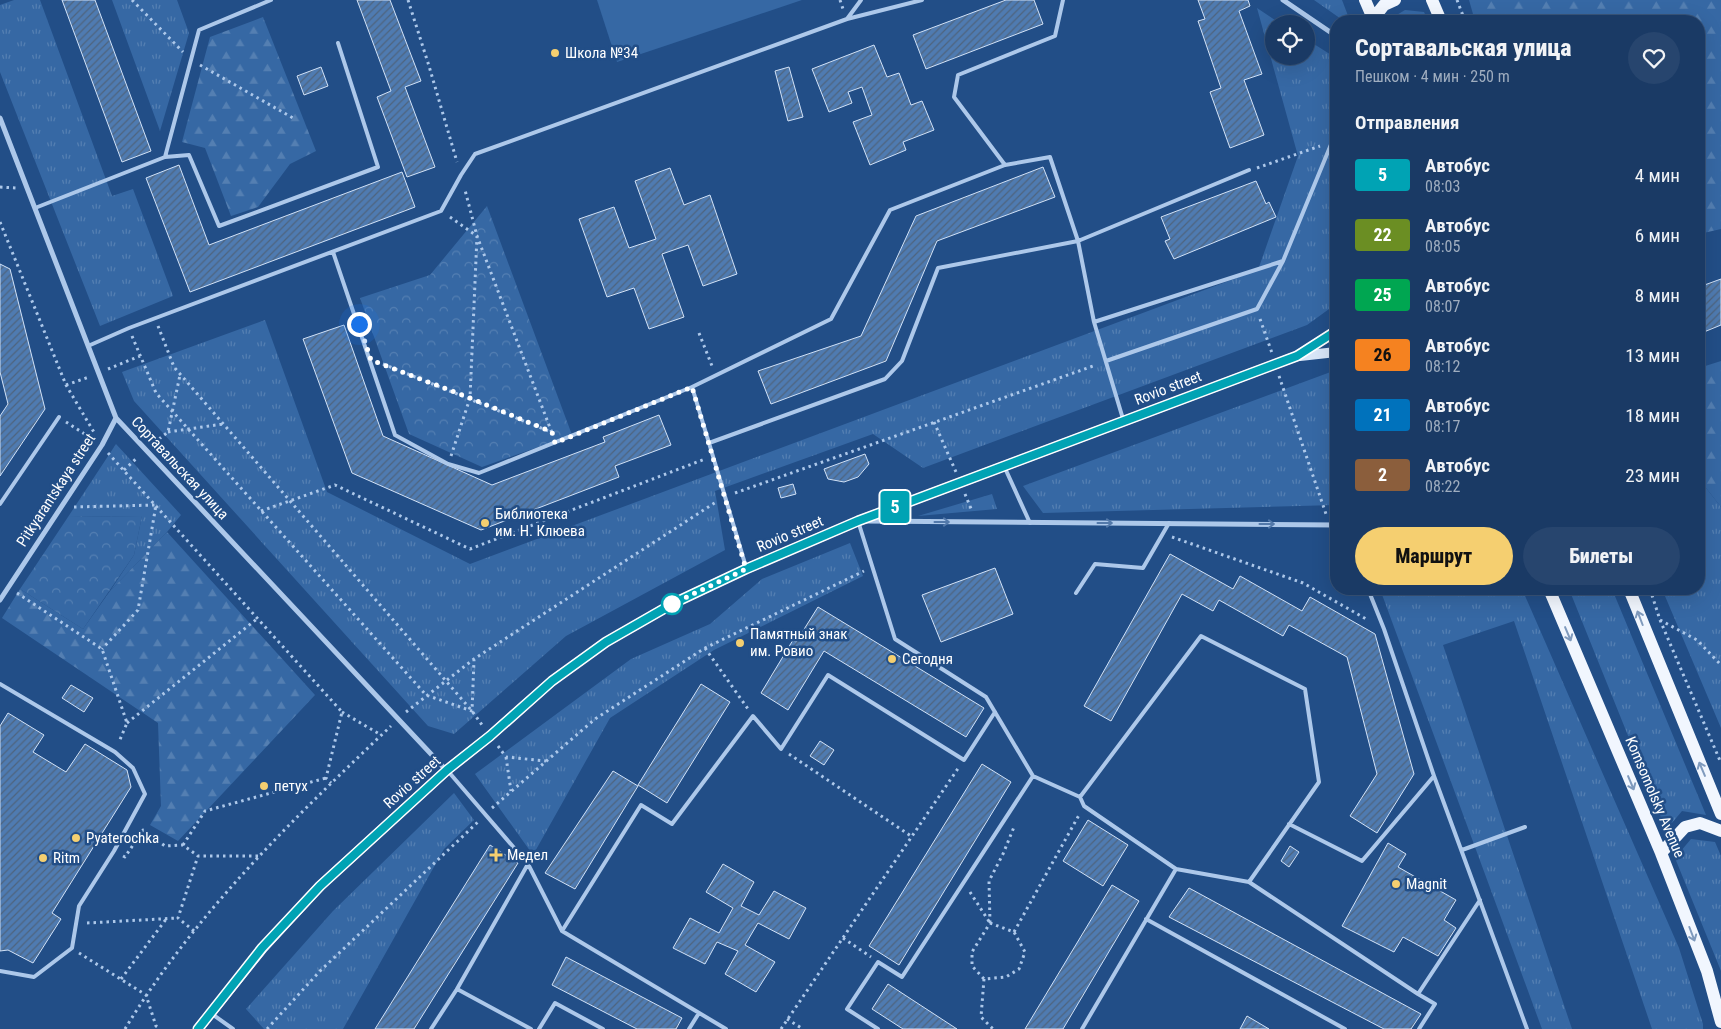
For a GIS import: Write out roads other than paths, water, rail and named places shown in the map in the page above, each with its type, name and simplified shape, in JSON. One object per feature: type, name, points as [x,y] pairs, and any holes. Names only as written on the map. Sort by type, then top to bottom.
[{"type":"main road","points":[[1365,0],[1371,15]]},
{"type":"main road","points":[[1377,15],[1384,5],[1395,0]]},
{"type":"main road","points":[[1431,1],[1438,15]]},
{"type":"main road","name":"Rovio street","points":[[198,1029],[262,948],[320,886],[447,770],[490,736],[552,681],[606,642],[674,603],[746,569],[858,521],[1297,356],[1330,335]]},
{"type":"main road","name":"Rovio street","points":[[1297,356],[1330,353]]},
{"type":"main road","name":"Komsomolsky Avenue","points":[[1552,595],[1661,853],[1707,971],[1721,1022]]},
{"type":"main road","points":[[1631,595],[1721,814]]},
{"type":"main road","points":[[1661,853],[1685,827],[1700,823],[1721,831]]},
{"type":"street","points":[[1283,0],[1330,32]]},
{"type":"street","name":"Сортавальская улица","points":[[0,118],[116,418],[447,770]]},
{"type":"street","name":"Pitkyarantskaya street","points":[[0,600],[102,445],[116,418]]},
{"type":"street","points":[[858,521],[1330,524]]},
{"type":"lane","points":[[165,157],[199,30],[271,0]]},
{"type":"lane","points":[[847,19],[860,0]]},
{"type":"lane","points":[[88,346],[129,328],[441,211],[475,154],[847,19],[922,0]]},
{"type":"lane","points":[[1005,165],[954,97],[958,75],[1055,36],[1063,0]]},
{"type":"lane","points":[[35,208],[165,157],[189,155],[219,226],[378,166],[338,43]]},
{"type":"lane","points":[[1106,361],[1257,308],[1283,260],[1330,147]]},
{"type":"lane","points":[[334,252],[395,434],[448,464],[480,473],[692,387],[831,319],[890,210],[1005,165],[1050,158],[1078,241],[1094,322],[1124,421]]},
{"type":"lane","points":[[709,443],[885,379],[902,361],[938,268],[1078,241],[1249,170]]},
{"type":"lane","points":[[1094,322],[1283,260]]},
{"type":"lane","points":[[692,387],[746,569]]},
{"type":"lane","points":[[0,504],[59,417]]},
{"type":"lane","points":[[1004,466],[1030,522]]},
{"type":"lane","points":[[858,521],[895,639],[986,697],[1033,776],[1080,797],[1084,806],[1176,869],[1249,882],[1435,1004],[1419,1029]]},
{"type":"lane","points":[[1076,593],[1095,564],[1142,568],[1169,524]]},
{"type":"lane","points":[[1370,595],[1384,628],[1434,776],[1527,1029]]},
{"type":"lane","points":[[1080,797],[1201,636],[1305,689],[1319,782],[1249,882]]},
{"type":"lane","points":[[562,931],[641,806],[672,824],[753,716],[781,749],[828,675],[964,760],[996,712]]},
{"type":"lane","points":[[0,684],[115,752],[134,768],[146,794],[114,851],[79,906],[72,948],[34,977],[0,971]]},
{"type":"lane","points":[[447,770],[528,864],[562,931],[726,1029]]},
{"type":"lane","points":[[878,1029],[847,1009],[878,962],[902,977],[1033,776]]},
{"type":"lane","points":[[1290,824],[1362,861],[1434,776]]},
{"type":"lane","points":[[1462,850],[1525,827]]},
{"type":"lane","points":[[431,1029],[457,989],[528,864]]},
{"type":"lane","points":[[1082,1029],[1176,869]]},
{"type":"lane","points":[[1418,994],[1480,900]]},
{"type":"lane","points":[[1146,919],[1345,1029]]},
{"type":"lane","points":[[457,989],[531,1029]]},
{"type":"lane","points":[[539,1029],[555,1003],[604,1029]]},
{"type":"lane","points":[[210,1013],[233,1029]]},
{"type":"lane","points":[[689,1029],[699,1013]]},
{"type":"place","name":"Школа №34","points":[[555,53]]},
{"type":"place","name":"Библиотека им. Н. Клюева","points":[[485,523]]},
{"type":"place","name":"Памятный знак им. Ровио","points":[[740,643]]},
{"type":"place","name":"Сегодня","points":[[892,659]]},
{"type":"place","name":"петух","points":[[264,786]]},
{"type":"place","name":"Pyaterochka","points":[[76,838]]},
{"type":"place","name":"Медел","points":[[496,855]]},
{"type":"place","name":"Ritm","points":[[43,858]]},
{"type":"place","name":"Magnit","points":[[1396,884]]}]
